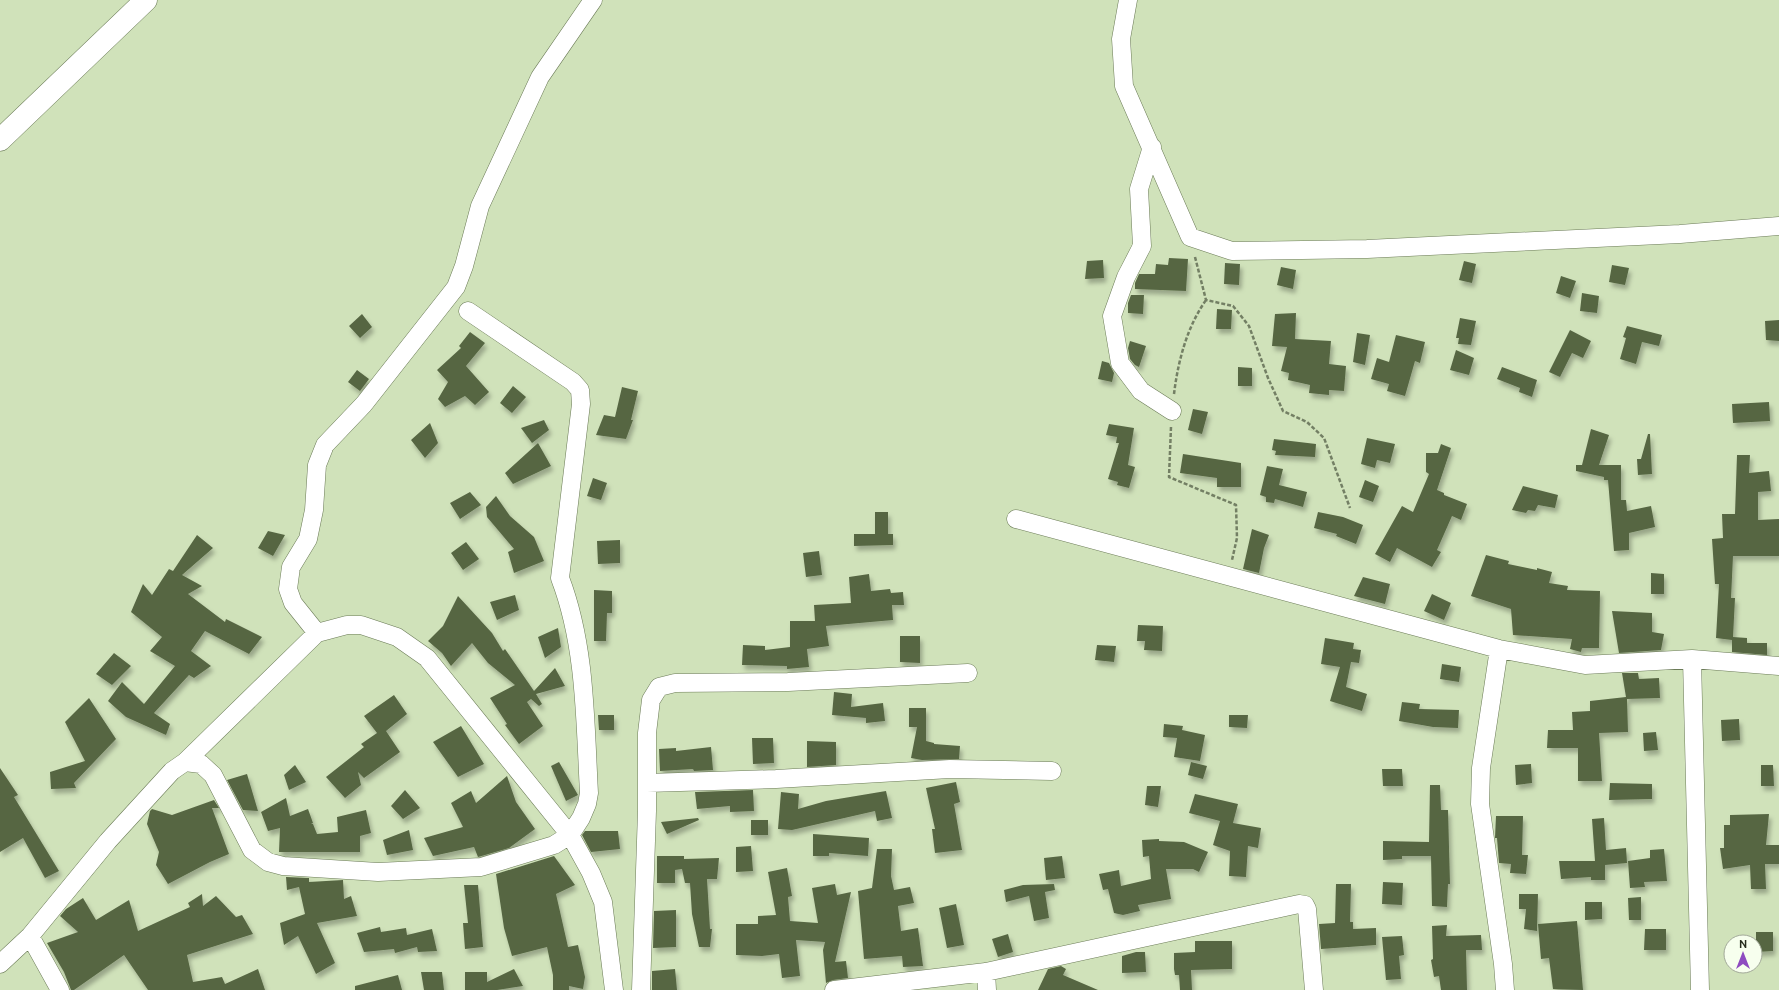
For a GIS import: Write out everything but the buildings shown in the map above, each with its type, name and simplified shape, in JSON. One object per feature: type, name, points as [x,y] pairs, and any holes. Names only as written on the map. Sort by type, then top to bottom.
[{"type":"main road","points":[[0,140],[146,0]]},
{"type":"street","points":[[317,633],[293,603],[288,589],[291,567],[308,539],[314,510],[317,465],[325,445],[364,404],[456,287],[464,266],[480,206],[540,77],[593,0]]},
{"type":"street","points":[[1128,0],[1122,39],[1124,86],[1152,147],[1190,237],[1232,251],[1367,249],[1680,234],[1779,226]]},
{"type":"street","points":[[1152,147],[1139,189],[1142,246],[1126,277],[1112,316],[1120,363],[1141,391],[1172,411]]},
{"type":"street","points":[[185,762],[201,764],[213,775],[252,850],[268,862],[283,866],[378,872],[481,867],[554,846],[570,835],[581,818],[587,804],[589,793],[584,686],[568,600],[560,578],[581,404],[580,390],[573,382],[468,311]]},
{"type":"street","points":[[1016,519],[1499,649],[1585,665],[1692,659],[1779,666]]},
{"type":"street","points":[[0,964],[30,936],[108,841],[172,771],[185,762],[317,633],[347,625],[361,625],[396,637],[426,658],[570,835],[591,873],[603,902],[614,990]]},
{"type":"street","points":[[1499,649],[1481,768],[1480,804],[1503,964],[1505,990]]},
{"type":"street","points":[[1692,659],[1700,990]]},
{"type":"street","points":[[641,990],[647,733],[651,700],[659,686],[675,683],[788,682],[968,673]]},
{"type":"street","points":[[647,783],[776,779],[950,769],[1052,771]]},
{"type":"street","points":[[834,990],[986,972],[1299,904],[1305,905],[1307,909],[1314,990]]},
{"type":"street","points":[[30,936],[60,990]]},
{"type":"street","points":[[986,972],[987,990]]},
{"type":"path","points":[[1190,237],[1206,300]]},
{"type":"path","points":[[1206,300],[1200,308],[1186,339],[1177,370],[1172,411],[1168,477],[1236,505],[1237,538],[1228,576]]},
{"type":"path","points":[[1206,300],[1233,306],[1249,326],[1268,378],[1283,411],[1307,422],[1324,438],[1350,508]]}]
